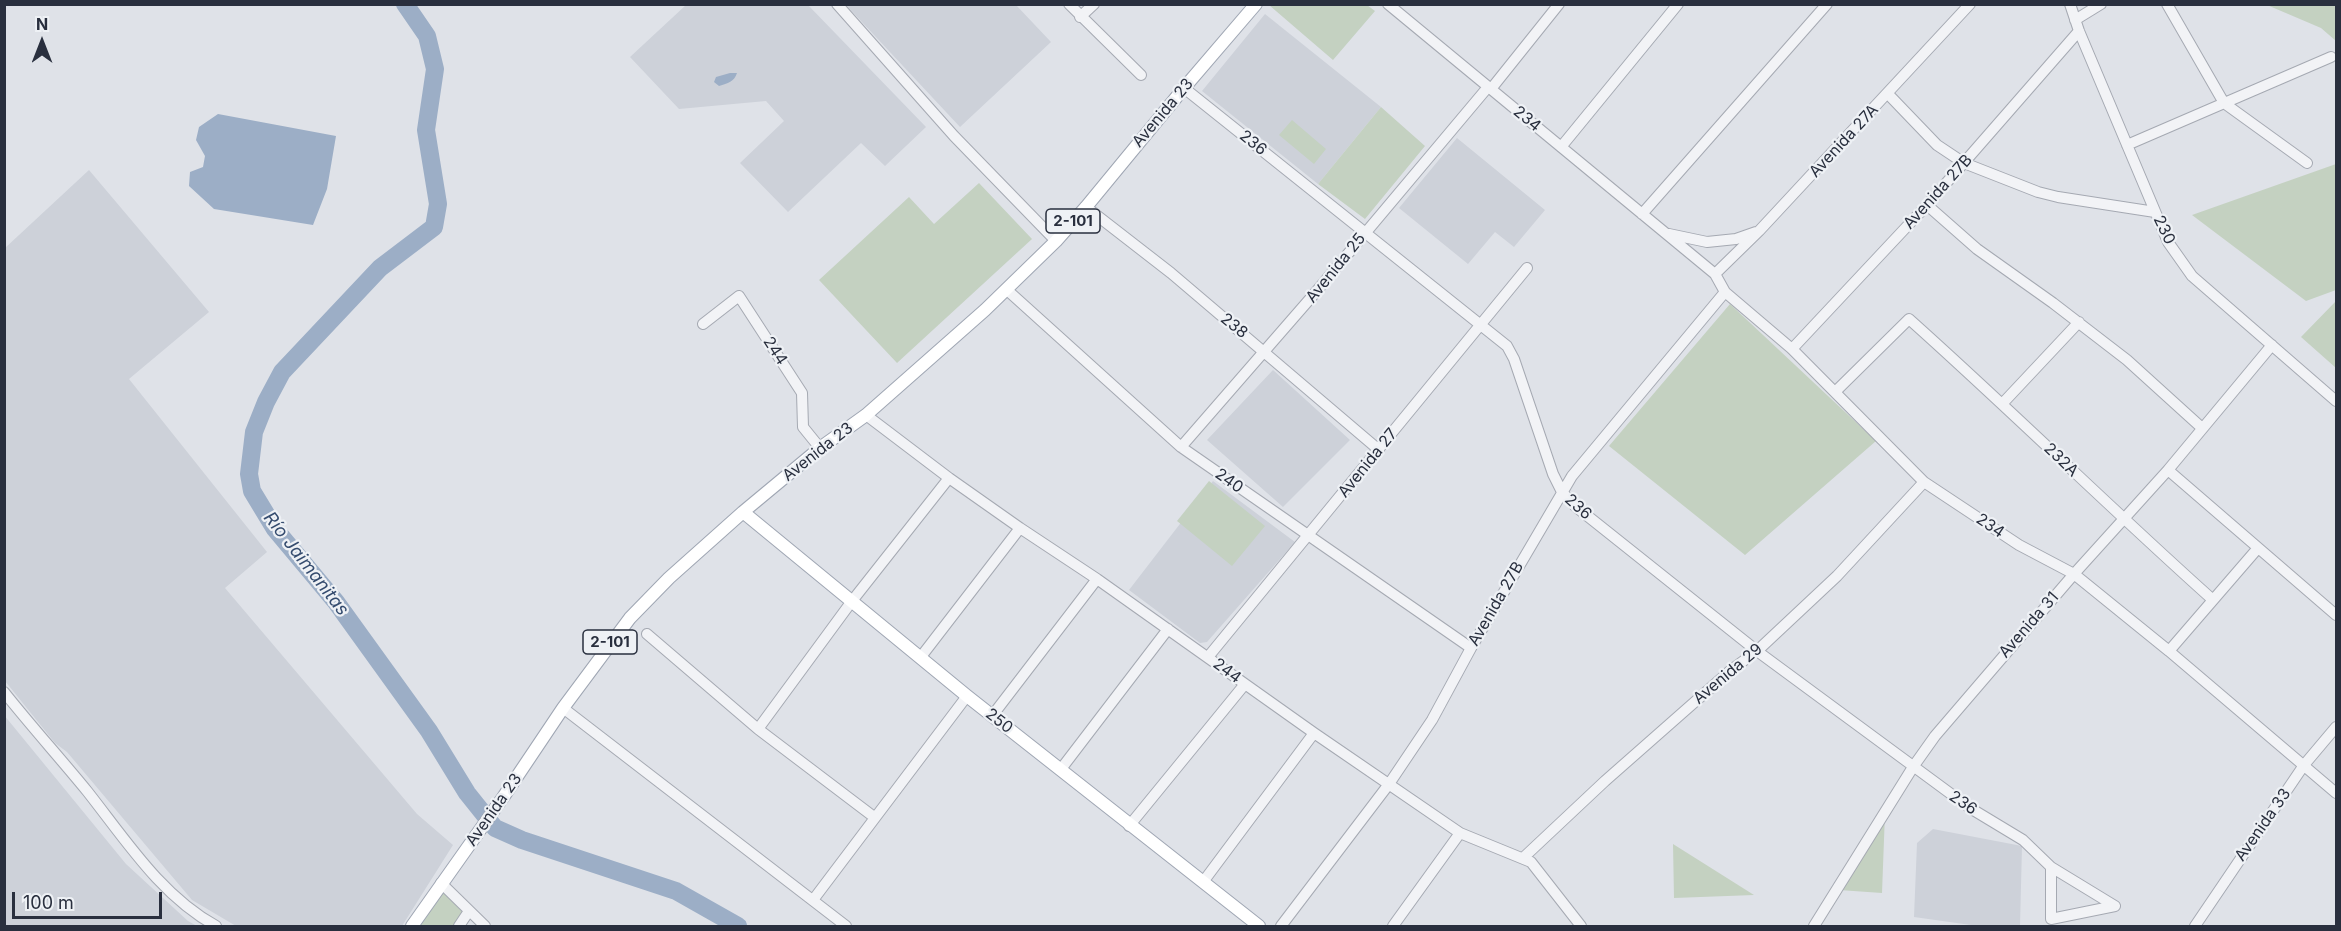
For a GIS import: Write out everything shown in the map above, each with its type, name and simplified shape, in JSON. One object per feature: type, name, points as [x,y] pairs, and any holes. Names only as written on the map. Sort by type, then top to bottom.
[{"type":"main road","name":"Avenida 23","points":[[412,927],[563,708],[630,618],[669,578],[742,512],[820,448],[866,415],[1006,289],[1056,240],[1256,4]]},
{"type":"main road","name":"250","points":[[742,512],[967,696],[1258,927]]},
{"type":"street","points":[[837,4],[954,136],[1056,240]]},
{"type":"street","points":[[1069,4],[1141,75]]},
{"type":"street","points":[[1080,17],[1094,4]]},
{"type":"street","name":"234","points":[[1388,4],[1401,8],[1490,88],[1715,274],[1725,292],[1792,349],[1836,391],[1924,482],[2019,545],[2074,574],[2337,793]]},
{"type":"street","name":"Avenida 25","points":[[1181,447],[1560,4]]},
{"type":"street","points":[[1561,147],[1678,4]]},
{"type":"street","points":[[1642,214],[1827,4]]},
{"type":"street","name":"Avenida 27A","points":[[1715,274],[1759,231],[1970,4]]},
{"type":"street","name":"230","points":[[2070,4],[2079,31],[2168,242],[2192,276],[2337,401]]},
{"type":"street","points":[[2075,20],[2101,4]]},
{"type":"street","points":[[2167,4],[2224,103],[2307,163]]},
{"type":"street","name":"Avenida 27B","points":[[1792,349],[1927,206],[2079,31]]},
{"type":"street","points":[[2127,144],[2331,57]]},
{"type":"street","name":"236","points":[[1184,88],[1507,346],[1514,359],[1553,474],[1562,492],[1575,506],[1757,651],[1970,808],[2023,840],[2051,867]]},
{"type":"street","points":[[1888,94],[1937,145],[1964,163],[2048,195],[2155,212]]},
{"type":"street","points":[[1927,206],[1977,249],[2079,322],[2127,360],[2202,428]]},
{"type":"street","name":"238","points":[[1086,207],[1171,273],[1379,450]]},
{"type":"street","name":"234","points":[[1666,233],[1707,242],[1736,239],[1759,231]]},
{"type":"street","name":"Avenida 27","points":[[1208,657],[1527,268]]},
{"type":"street","name":"240","points":[[1006,289],[1181,447],[1471,648]]},
{"type":"street","name":"Avenida 27B","points":[[1281,927],[1389,784],[1432,720],[1471,648],[1572,476],[1725,292]]},
{"type":"street","name":"244","points":[[703,324],[739,296],[802,393],[803,427],[820,448]]},
{"type":"street","name":"232A","points":[[1836,391],[1909,320],[2002,404],[2122,520],[2213,600]]},
{"type":"street","points":[[2002,404],[2079,322]]},
{"type":"street","name":"Avenida 31","points":[[1814,927],[1913,767],[1935,736],[2074,574],[2168,470],[2272,345]]},
{"type":"street","name":"244","points":[[866,415],[1020,528],[1460,833],[1523,858],[1535,867],[1581,927]]},
{"type":"street","points":[[2168,470],[2337,615]]},
{"type":"street","points":[[758,729],[852,601],[949,478]]},
{"type":"street","name":"Avenida 29","points":[[1523,858],[1613,774],[1731,670],[1757,651],[1838,576],[1924,482]]},
{"type":"street","points":[[920,658],[1020,528]]},
{"type":"street","points":[[2169,651],[2258,548]]},
{"type":"street","points":[[992,716],[1096,579]]},
{"type":"street","points":[[1061,770],[1168,629]]},
{"type":"street","points":[[647,634],[758,729],[874,817]]},
{"type":"street","points":[[1129,826],[1245,684]]},
{"type":"street","points":[[4,692],[161,882],[186,906],[216,927]]},
{"type":"street","points":[[813,900],[967,696]]},
{"type":"street","points":[[563,708],[846,927]]},
{"type":"street","name":"Avenida 33","points":[[2195,927],[2304,765],[2337,727]]},
{"type":"street","points":[[1203,882],[1314,733]]},
{"type":"street","points":[[1393,927],[1460,833]]},
{"type":"street","points":[[2051,867],[2115,906],[2048,923],[2051,867]]},
{"type":"street","points":[[441,883],[485,927]]},
{"type":"street","points":[[459,927],[469,911]]},
{"type":"shaded area","points":[[686,5],[808,5],[926,127],[885,166],[861,143],[788,212],[740,163],[784,121],[766,101],[679,109],[630,57]]},
{"type":"shaded area","points":[[846,5],[1016,5],[1051,42],[960,127]]},
{"type":"shaded area","points":[[1265,14],[1381,107],[1318,184],[1202,91]]},
{"type":"shaded area","points":[[1457,138],[1545,210],[1514,247],[1495,232],[1468,264],[1399,208]]},
{"type":"shaded area","points":[[89,170],[209,312],[129,379],[267,552],[225,588],[417,814],[453,845],[402,926],[236,926],[192,900],[67,752],[55,743],[5,681],[5,248]]},
{"type":"shaded area","points":[[1273,370],[1350,440],[1283,507],[1207,440]]},
{"type":"shaded area","points":[[1213,481],[1295,542],[1207,642],[1200,643],[1129,590]]},
{"type":"shaded area","points":[[4,715],[126,864],[188,921],[197,926],[5,926]]},
{"type":"shaded area","points":[[1933,829],[2022,846],[2020,926],[1978,926],[1914,917],[1917,843]]},
{"type":"green space","points":[[1269,5],[1367,5],[1375,11],[1333,60]]},
{"type":"green space","points":[[2267,5],[2336,5],[2336,41],[2321,28]]},
{"type":"green space","points":[[1381,107],[1425,146],[1365,219],[1318,184]]},
{"type":"green space","points":[[1292,120],[1326,149],[1314,164],[1279,135]]},
{"type":"green space","points":[[2336,164],[2336,290],[2306,301],[2192,215]]},
{"type":"green space","points":[[979,183],[1032,239],[897,363],[819,280],[909,197],[934,224]]},
{"type":"green space","points":[[2336,301],[2336,368],[2301,337]]},
{"type":"green space","points":[[1730,304],[1876,441],[1745,555],[1609,446]]},
{"type":"green space","points":[[1209,481],[1265,526],[1232,566],[1177,521]]},
{"type":"green space","points":[[1885,813],[1882,893],[1839,890]]},
{"type":"green space","points":[[1673,844],[1754,895],[1674,898]]},
{"type":"green space","points":[[442,884],[467,908],[455,926],[415,926]]},
{"type":"water","points":[[737,73],[730,82],[719,86],[714,82],[716,77]]},
{"type":"water","points":[[218,114],[336,136],[327,189],[313,225],[214,209],[189,186],[190,172],[203,167],[205,156],[196,140],[199,127]]},
{"type":"waterway","name":"Río Jaimanitas","points":[[405,4],[427,36],[435,69],[426,130],[438,204],[434,227],[380,268],[282,372],[266,402],[254,432],[249,474],[252,491],[275,529],[336,602],[429,731],[467,793],[495,828],[522,840],[676,891],[738,926]]}]
